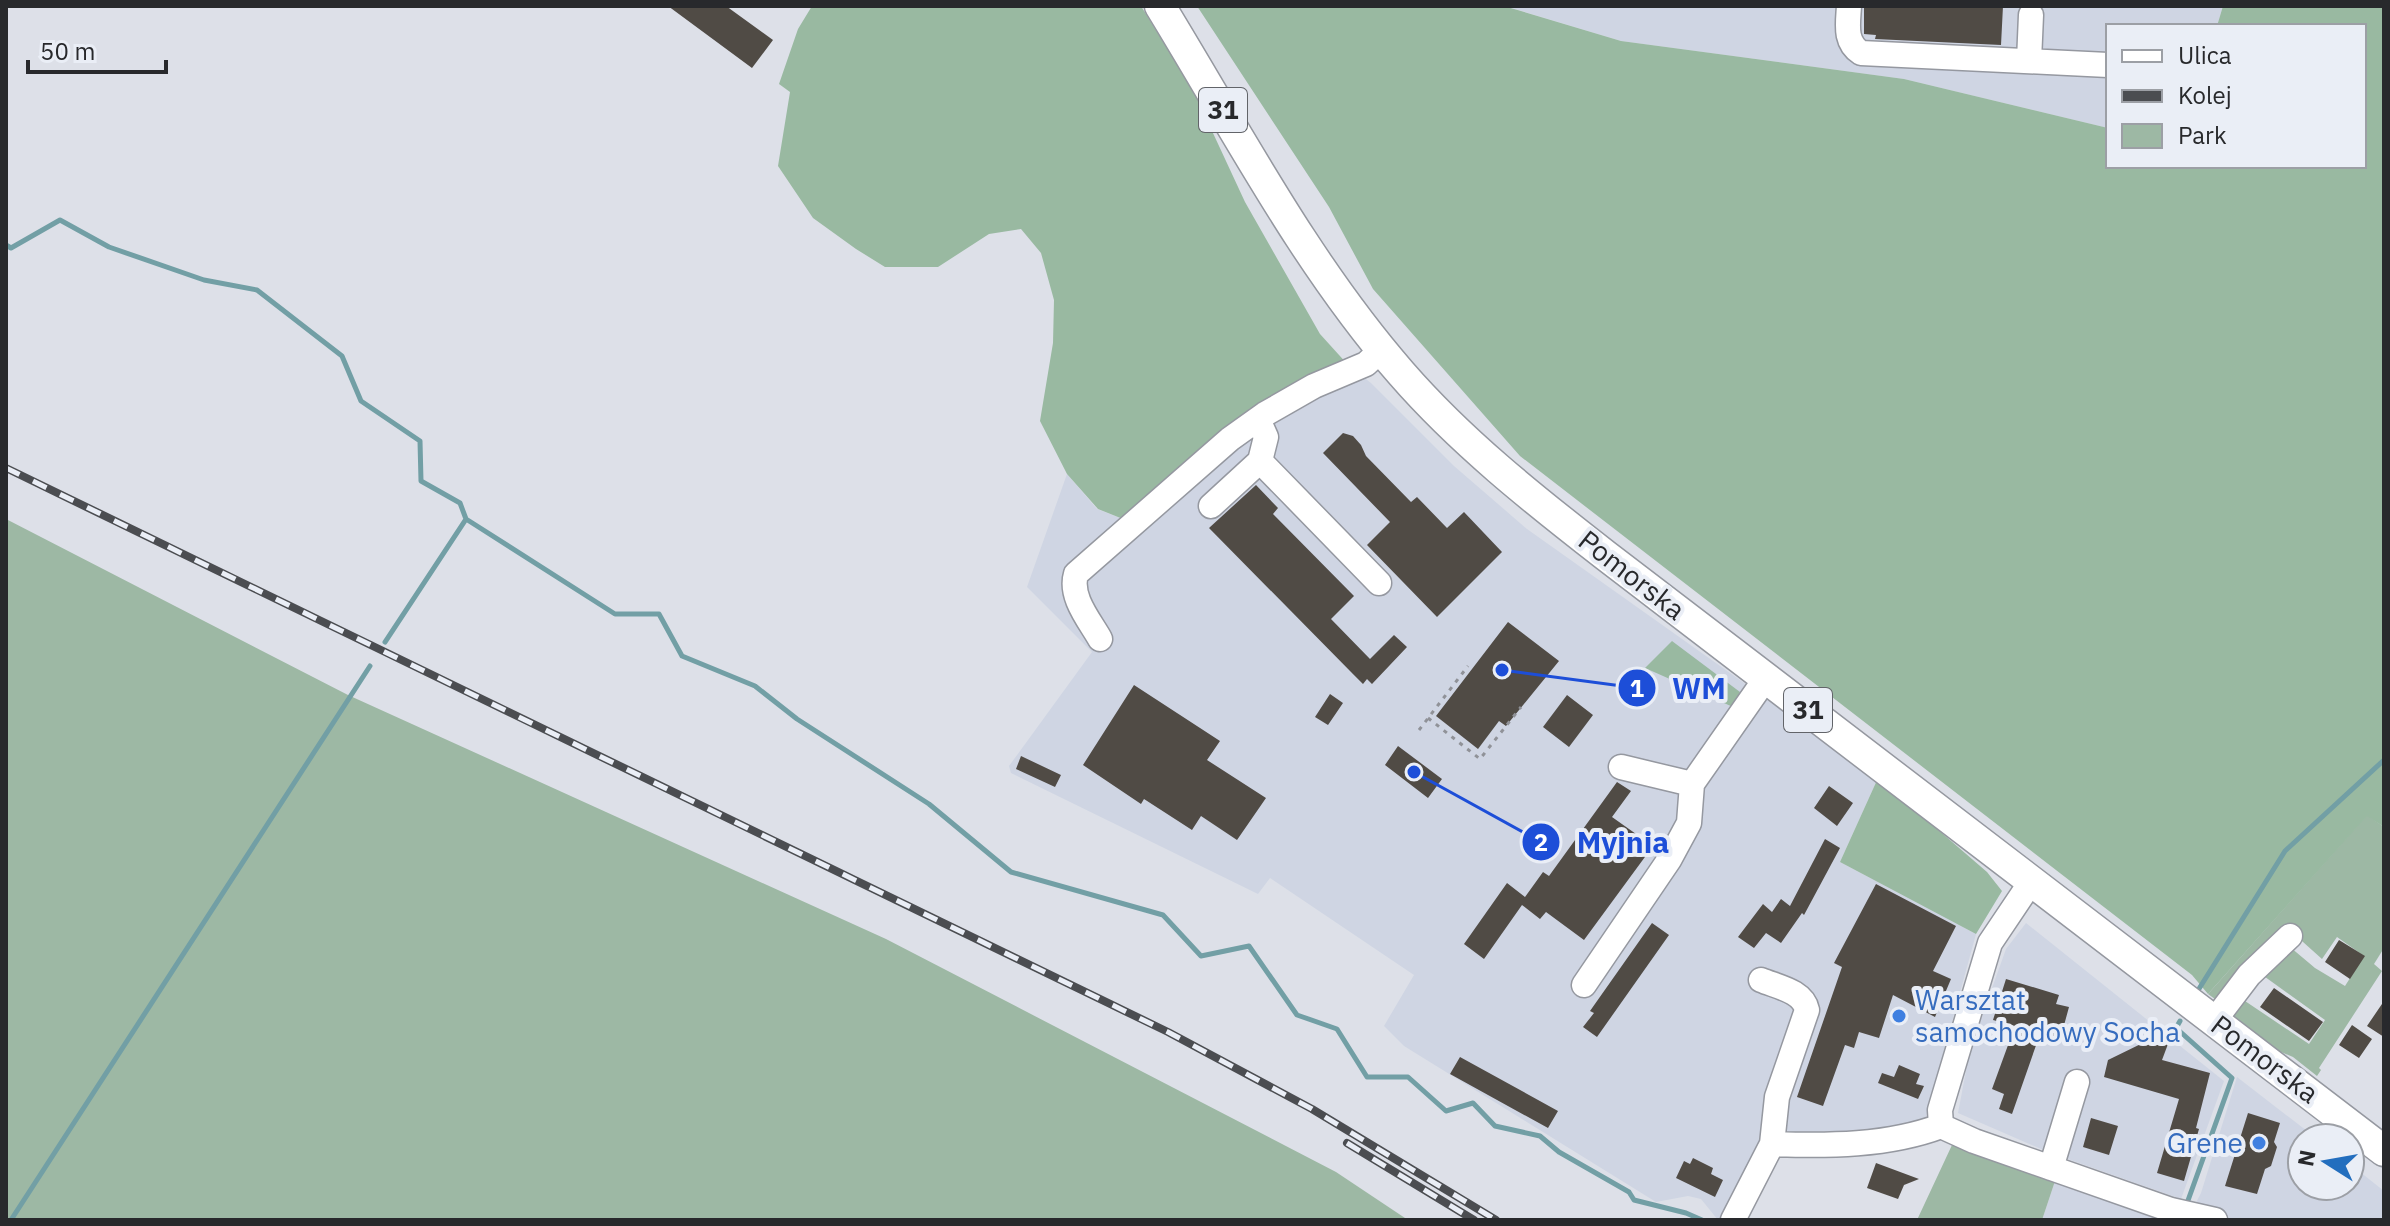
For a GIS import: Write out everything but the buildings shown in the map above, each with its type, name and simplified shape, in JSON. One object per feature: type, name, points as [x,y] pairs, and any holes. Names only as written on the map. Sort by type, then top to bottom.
[{"type":"main road","name":"Pomorska","points":[[1160,6],[1319,265],[1382,349],[1442,417],[1502,473],[2384,1151]]},
{"type":"street","points":[[1849,6],[1848,38],[1852,48],[1861,53],[2106,65]]},
{"type":"street","points":[[2029,61],[2031,15]]},
{"type":"street","points":[[1100,639],[1076,596],[1076,574],[1197,466],[1258,419],[1314,386],[1366,364],[1382,349]]},
{"type":"street","points":[[1211,506],[1260,461],[1266,437],[1258,419]]},
{"type":"street","points":[[1260,461],[1379,583]]},
{"type":"street","points":[[1584,985],[1683,835],[1689,823],[1692,784],[1766,678]]},
{"type":"street","points":[[1621,767],[1692,784]]},
{"type":"street","points":[[1941,1126],[1940,1110],[1948,1079],[1990,943],[2031,882]]},
{"type":"street","points":[[2214,1021],[2249,975],[2290,936]]},
{"type":"street","points":[[1733,1220],[1772,1144],[1777,1097],[1807,1010],[1805,1001],[1797,995],[1761,980]]},
{"type":"street","points":[[2051,1168],[2077,1082]]},
{"type":"street","points":[[1772,1144],[1824,1146],[1911,1135],[1941,1126],[1974,1141],[2171,1210],[2215,1220]]},
{"type":"path","points":[[1419,730],[1468,666]]},
{"type":"path","points":[[1428,718],[1480,759],[1521,707]]},
{"type":"shaded area","points":[[1505,6],[2223,6],[2218,24],[2106,24],[2106,128],[1904,79],[1621,41]]},
{"type":"shaded area","points":[[1349,366],[1371,383],[1454,466],[1527,529],[1878,778],[1840,862],[1976,934],[1923,1128],[1769,1141],[1726,1220],[1718,1220],[1701,1199],[1688,1196],[1656,1202],[1404,1046],[1384,1026],[1414,975],[1270,878],[1258,894],[1011,773],[1009,766],[1092,652],[1027,587],[1067,474],[1097,509],[1128,521]]},
{"type":"shaded area","points":[[2026,923],[2224,1081],[2181,1199],[2048,1152],[1958,1113],[1970,1050],[2006,949]]},
{"type":"shaded area","points":[[2237,1077],[2295,1122],[2286,1122],[2286,1202],[2366,1202],[2366,1177],[2384,1191],[2384,1220],[2187,1220],[2201,1193]]},
{"type":"shaded area","points":[[2055,1181],[2168,1220],[2042,1220]]},
{"type":"green space","points":[[812,6],[1141,6],[1193,90],[1245,202],[1320,334],[1349,366],[1128,521],[1098,509],[1067,474],[1040,421],[1053,343],[1054,300],[1041,253],[1021,229],[989,234],[938,267],[885,267],[813,218],[778,166],[790,92],[779,84],[798,29]]},
{"type":"green space","points":[[1197,6],[1504,6],[1621,41],[1904,79],[2106,128],[2106,168],[2366,168],[2366,24],[2218,24],[2223,6],[2384,6],[2384,827],[2367,816],[2208,994],[2192,975],[1520,456],[1373,289],[1329,207]]},
{"type":"green space","points":[[6,519],[348,695],[886,939],[1336,1172],[1408,1220],[6,1220]]},
{"type":"green space","points":[[1672,641],[1740,692],[1733,707],[1645,668]]},
{"type":"green space","points":[[1878,778],[1987,872],[2002,891],[1976,934],[1840,862]]},
{"type":"green space","points":[[2367,815],[2384,827],[2384,948],[2374,964],[2382,971],[2319,1068],[2321,1070],[2317,1076],[2293,1057],[2267,1046],[2229,1013],[2242,999],[2309,1044],[2325,1020],[2261,974],[2290,947],[2315,968],[2345,986],[2364,956],[2337,937],[2322,959],[2284,925],[2219,1002],[2208,994]]},
{"type":"green space","points":[[1952,1145],[2055,1181],[2042,1220],[1917,1220]]},
{"type":"waterway","points":[[6,245],[11,248],[60,220],[109,247],[204,280],[257,290],[342,356],[361,401],[420,441],[421,481],[460,503],[466,519]]},
{"type":"waterway","points":[[385,642],[466,519],[615,614],[659,614],[682,656],[755,686],[797,719],[929,804],[1011,872],[1163,915],[1201,956],[1249,946],[1297,1015],[1337,1029],[1367,1077],[1408,1077],[1446,1111],[1473,1103],[1495,1126],[1540,1136],[1559,1152],[1629,1192],[1634,1200],[1702,1220]]},
{"type":"waterway","points":[[11,1220],[370,666]]},
{"type":"waterway","points":[[2197,992],[2285,851],[2384,760]]},
{"type":"waterway","points":[[2180,1021],[2176,1028],[2232,1078],[2186,1206]]},
{"type":"railway","points":[[6,468],[1168,1032],[1312,1109],[1496,1220]]},
{"type":"railway","points":[[1347,1143],[1474,1220]]},
{"type":"place","name":"WM","points":[[1502,670]]},
{"type":"place","name":"Myjnia","points":[[1414,772]]},
{"type":"place","name":"Warsztat samochodowy Socha","points":[[1899,1016]]},
{"type":"place","name":"Grene","points":[[2259,1143]]}]
